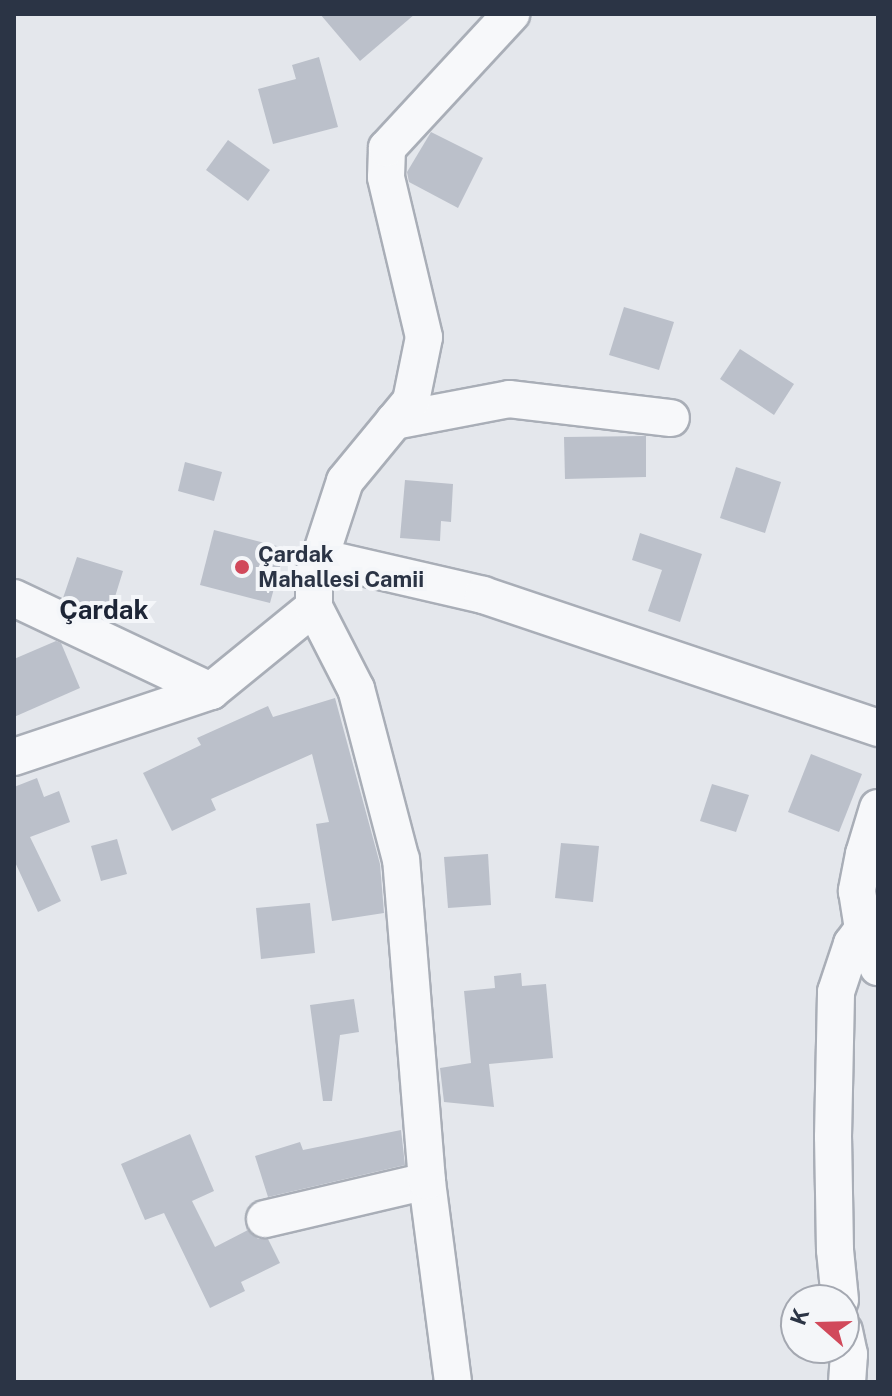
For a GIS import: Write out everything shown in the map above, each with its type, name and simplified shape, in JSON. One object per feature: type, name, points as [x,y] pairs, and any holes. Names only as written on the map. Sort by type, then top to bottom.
[{"type":"street","points":[[453,1382],[427,1181],[401,860],[356,689],[314,607],[314,576],[345,481],[411,401],[424,337],[386,177],[387,148],[511,14]]},
{"type":"street","points":[[394,421],[509,399],[671,418]]},
{"type":"street","points":[[319,557],[483,595],[878,728]]},
{"type":"street","points":[[14,598],[211,691]]},
{"type":"street","points":[[14,757],[211,691],[314,607]]},
{"type":"street","points":[[878,808],[857,891],[863,929],[878,967]]},
{"type":"street","points":[[839,1284],[833,1137],[836,992],[852,944],[863,929]]},
{"type":"street","points":[[265,1219],[427,1181]]},
{"type":"building","points":[[320,14],[415,14],[360,61]]},
{"type":"building","points":[[319,57],[338,127],[273,144],[258,89],[296,79],[292,65]]},
{"type":"building","points":[[431,132],[483,158],[458,208],[409,182],[407,172]]},
{"type":"building","points":[[228,140],[270,170],[248,201],[206,170]]},
{"type":"building","points":[[624,307],[674,322],[659,370],[609,355]]},
{"type":"building","points":[[740,349],[794,384],[774,415],[720,379]]},
{"type":"building","points":[[646,436],[646,477],[565,479],[564,437]]},
{"type":"building","points":[[185,462],[222,472],[214,501],[178,491]]},
{"type":"building","points":[[736,467],[781,482],[765,533],[720,518]]},
{"type":"building","points":[[405,480],[453,484],[451,522],[441,521],[440,541],[400,538]]},
{"type":"building","name":"Çardak Mahallesi Camii","points":[[214,530],[285,548],[270,603],[200,585]]},
{"type":"building","points":[[640,533],[702,554],[680,622],[648,611],[662,570],[632,560]]},
{"type":"building","points":[[77,557],[123,571],[114,600],[121,602],[115,622],[63,598]]},
{"type":"building","points":[[56,641],[61,643],[80,688],[14,717],[14,659]]},
{"type":"building","points":[[335,698],[380,864],[384,913],[332,921],[316,824],[329,822],[312,754],[211,799],[216,810],[172,831],[143,773],[201,745],[197,738],[268,706],[273,717]]},
{"type":"building","points":[[811,754],[862,774],[839,832],[788,812]]},
{"type":"building","points":[[37,778],[44,797],[59,791],[70,822],[30,837],[61,901],[38,912],[14,860],[14,787]]},
{"type":"building","points":[[712,784],[749,795],[736,832],[700,821]]},
{"type":"building","points":[[117,839],[127,874],[101,881],[91,846]]},
{"type":"building","points":[[561,843],[599,846],[593,902],[555,898]]},
{"type":"building","points":[[488,854],[491,905],[448,908],[444,857]]},
{"type":"building","points":[[310,903],[315,953],[261,959],[256,908]]},
{"type":"building","points":[[521,973],[522,986],[546,984],[553,1058],[489,1064],[494,1107],[444,1102],[440,1068],[471,1063],[464,991],[495,988],[494,976]]},
{"type":"building","points":[[354,999],[359,1032],[340,1035],[332,1101],[323,1101],[310,1005]]},
{"type":"building","points":[[401,1130],[405,1165],[268,1197],[255,1156],[300,1142],[303,1150]]},
{"type":"building","points":[[190,1134],[214,1191],[192,1201],[215,1247],[248,1230],[258,1239],[268,1239],[280,1263],[241,1282],[245,1291],[210,1308],[164,1213],[145,1220],[121,1164]]},
{"type":"place","name":"Çardak Mahallesi Camii","points":[[242,567]]},
{"type":"district","name":"Çardak","points":[[104,610]]}]
